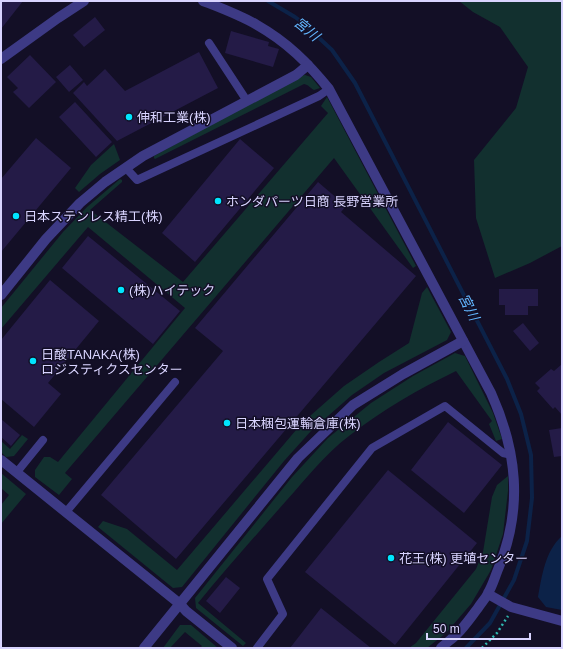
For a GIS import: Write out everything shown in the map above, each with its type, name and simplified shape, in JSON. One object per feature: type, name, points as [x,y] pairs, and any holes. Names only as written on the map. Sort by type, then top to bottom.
[{"type":"street","points":[[1,59],[84,1]]},
{"type":"street","points":[[203,1],[257,24],[278,38],[298,54],[329,89],[491,393],[499,411],[510,447],[514,479],[514,510],[511,532],[492,596],[456,635],[440,648]]},
{"type":"street","points":[[1,295],[46,239],[80,203],[105,182],[143,156],[296,75],[308,66]]},
{"type":"street","points":[[144,648],[298,458],[353,405],[403,374],[463,341]]},
{"type":"street","points":[[1,460],[180,604],[186,611],[232,648]]},
{"type":"street","points":[[492,596],[513,607],[562,621]]},
{"type":"lane","points":[[209,43],[247,101]]},
{"type":"lane","points":[[126,168],[137,180],[319,96],[329,89]]},
{"type":"lane","points":[[66,512],[175,382]]},
{"type":"lane","points":[[256,648],[282,614],[267,579],[372,448],[445,406],[503,453],[511,455]]},
{"type":"lane","points":[[17,472],[43,440]]},
{"type":"path","points":[[482,648],[497,633],[513,607]]},
{"type":"green space","points":[[459,1],[562,1],[562,246],[530,263],[495,278],[476,218],[474,160],[516,108],[528,67],[500,27],[473,12]]},
{"type":"green space","points":[[305,75],[311,77],[320,88],[314,90],[304,84],[155,159],[154,158],[154,156],[300,76]]},
{"type":"green space","points":[[327,97],[416,266],[413,268],[334,158],[65,473],[72,479],[59,495],[35,477],[35,470],[44,457],[50,457],[58,462],[185,308],[88,227],[1,329],[1,308],[63,232],[87,207],[120,179],[122,182],[90,210],[183,282],[328,113],[321,106]]},
{"type":"green space","points":[[114,144],[120,160],[100,174],[79,192],[75,188],[91,165]]},
{"type":"green space","points":[[427,287],[451,332],[447,340],[384,373],[352,395],[311,431],[284,461],[182,587],[173,588],[98,527],[103,521],[127,529],[177,570],[302,423],[344,386],[409,343],[422,293]]},
{"type":"green space","points":[[455,353],[465,356],[493,413],[502,439],[496,441],[489,424],[492,421],[456,371],[428,385],[374,417],[340,443],[316,467],[198,603],[246,643],[243,646],[196,608],[195,598],[292,477],[328,438],[371,403],[413,376]]},
{"type":"green space","points":[[22,435],[28,439],[14,456],[6,457],[1,452],[1,441],[10,449]]},
{"type":"green space","points":[[1,473],[26,494],[1,524],[1,505],[9,495],[1,488]]},
{"type":"green space","points":[[508,476],[508,491],[503,534],[491,570],[471,604],[446,633],[427,648],[409,648],[416,643],[476,569],[483,552],[492,497],[497,485]]},
{"type":"green space","points":[[180,625],[191,625],[218,648],[200,648],[202,646],[185,632],[170,648],[163,648]]},
{"type":"water","points":[[562,536],[562,610],[546,607],[538,597],[548,556],[556,542]]},
{"type":"building","points":[[1,1],[23,1],[1,29]]},
{"type":"building","points":[[95,17],[105,30],[84,47],[73,35]]},
{"type":"building","points":[[231,31],[269,42],[268,46],[279,49],[273,67],[225,53]]},
{"type":"building","name":"伸和工業(株)","points":[[199,52],[218,88],[117,141],[73,93],[84,82],[87,86],[105,69],[125,91]]},
{"type":"building","points":[[30,55],[56,82],[29,108],[13,92],[18,88],[7,77]]},
{"type":"building","points":[[70,65],[83,80],[69,92],[56,77]]},
{"type":"building","points":[[75,102],[112,142],[96,157],[59,117]]},
{"type":"building","name":"日本ステンレス精工(株)","points":[[36,138],[71,168],[1,252],[1,179]]},
{"type":"building","name":"ホンダパーツ日商 長野営業所","points":[[240,139],[274,168],[195,262],[162,233]]},
{"type":"building","name":"日本梱包運輸倉庫(株)","points":[[318,182],[346,206],[341,212],[416,276],[176,559],[101,495],[223,351],[195,328]]},
{"type":"building","name":"(株)ハイテック","points":[[88,236],[180,311],[153,344],[62,268]]},
{"type":"building","name":"日酸TANAKA(株) ロジスティクスセンター","points":[[50,280],[99,321],[48,383],[61,394],[34,427],[1,399],[1,340]]},
{"type":"building","points":[[499,289],[538,289],[538,306],[528,306],[528,315],[505,315],[505,305],[499,305]]},
{"type":"building","points":[[523,323],[539,343],[530,351],[513,331]]},
{"type":"building","points":[[562,364],[562,415],[555,407],[553,409],[537,391],[540,388],[535,383],[551,369],[554,371]]},
{"type":"building","points":[[1,419],[20,435],[11,446],[1,437]]},
{"type":"building","points":[[448,422],[502,465],[464,513],[411,470]]},
{"type":"building","points":[[562,428],[562,456],[554,457],[549,430]]},
{"type":"building","name":"花王(株) 更埴センター","points":[[388,470],[477,543],[395,645],[305,572]]},
{"type":"building","points":[[226,577],[240,588],[220,613],[206,601]]},
{"type":"building","points":[[321,608],[371,648],[290,648]]},
{"type":"waterway","name":"宮川","points":[[268,1],[303,23],[332,50],[355,83],[507,379],[521,414],[531,455],[532,498],[527,541],[514,580],[490,623],[466,648]]},
{"type":"place","name":"伸和工業(株)","points":[[129,117]]},
{"type":"place","name":"ホンダパーツ日商 長野営業所","points":[[218,201]]},
{"type":"place","name":"日本ステンレス精工(株)","points":[[16,216]]},
{"type":"place","name":"(株)ハイテック","points":[[121,290]]},
{"type":"place","name":"日酸TANAKA(株) ロジスティクスセンター","points":[[33,361]]},
{"type":"place","name":"日本梱包運輸倉庫(株)","points":[[227,423]]},
{"type":"place","name":"花王(株) 更埴センター","points":[[391,558]]}]
